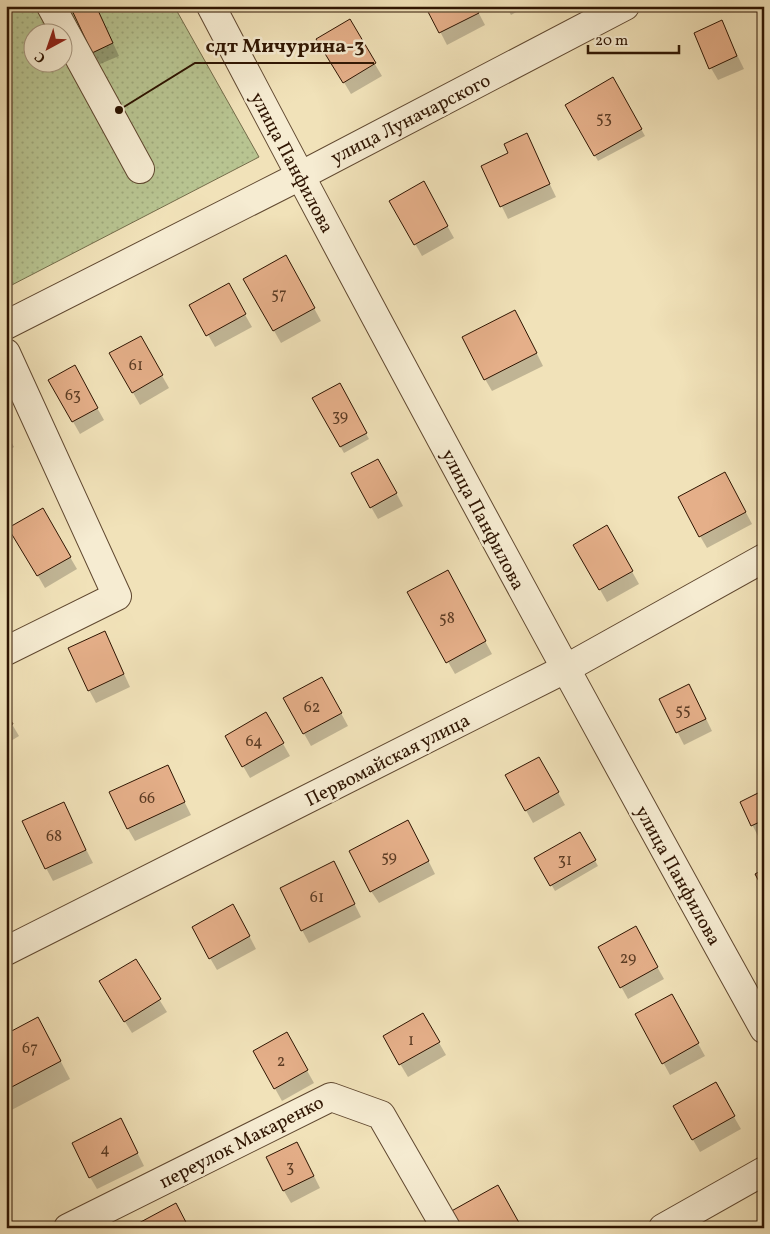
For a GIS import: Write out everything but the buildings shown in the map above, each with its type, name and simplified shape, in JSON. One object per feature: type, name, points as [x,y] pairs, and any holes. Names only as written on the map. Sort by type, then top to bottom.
[{"type":"street","points":[[51,6],[140,169]]},
{"type":"street","name":"улица Панфилова","points":[[211,6],[300,176],[565,669],[764,1029]]},
{"type":"street","name":"улица Луначарского","points":[[6,325],[300,176],[625,6]]},
{"type":"street","points":[[6,354],[118,596],[6,651]]},
{"type":"street","name":"Первомайская улица","points":[[6,951],[565,669],[764,558]]},
{"type":"street","name":"переулок Макаренко","points":[[68,1228],[331,1096],[380,1115],[446,1228]]},
{"type":"street","points":[[663,1228],[764,1171]]},
{"type":"green space","points":[[6,6],[174,6],[259,157],[6,288]]},
{"type":"place","name":"сдт Мичурина-3","points":[[119,110]]}]
